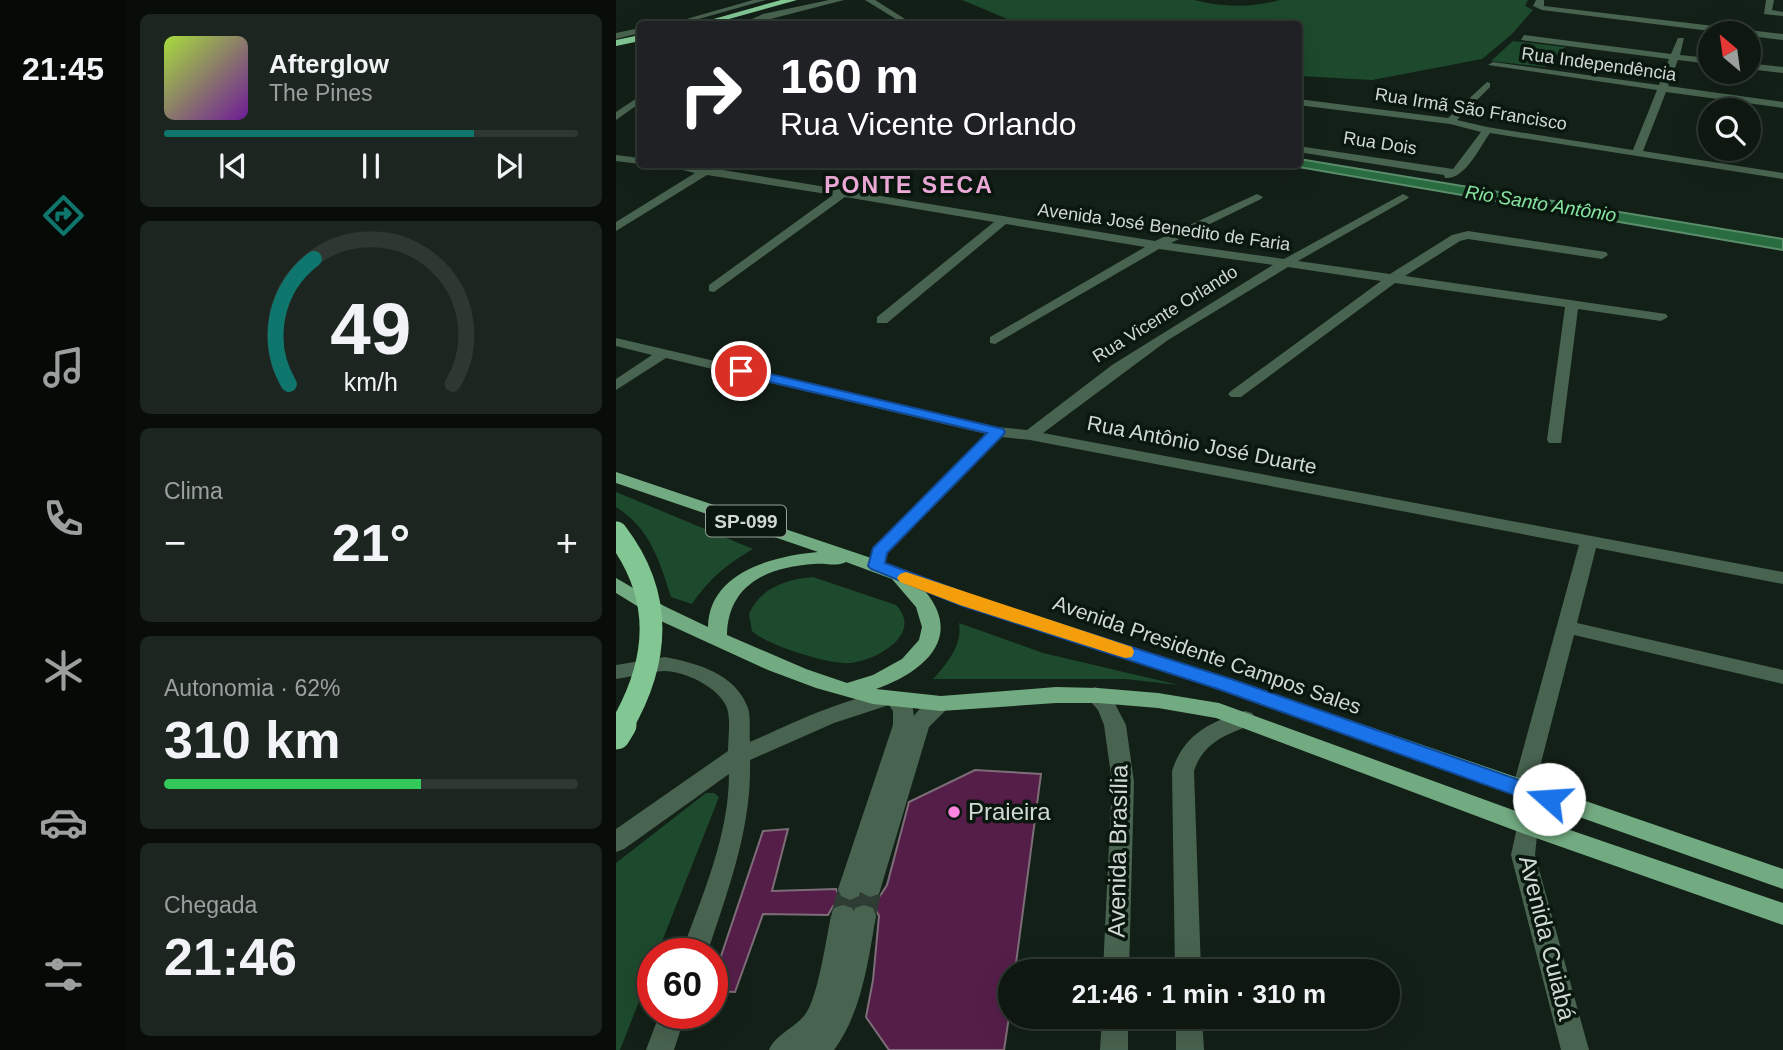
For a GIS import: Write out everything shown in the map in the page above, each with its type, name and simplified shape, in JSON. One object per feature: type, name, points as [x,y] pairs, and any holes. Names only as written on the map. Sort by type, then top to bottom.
[{"type":"highway","points":[[712,21],[792,0]]},
{"type":"highway","points":[[617,37],[637,38]]},
{"type":"highway","points":[[616,533],[627,544],[642,571],[652,616],[652,646],[640,688],[616,735]]},
{"type":"main road","name":"Avenida Presidente Campos Sales","points":[[616,477],[877,566],[966,600],[1224,684],[1783,879]]},
{"type":"main road","name":"SP-099","points":[[717,639],[715,626],[718,609],[725,596],[735,584],[752,574],[793,560],[811,558],[832,558],[877,566]]},
{"type":"main road","name":"SP-099","points":[[849,690],[891,677],[923,651],[930,635],[928,611],[899,575]]},
{"type":"main road","points":[[616,584],[649,608],[803,678],[890,699],[943,703],[1096,695],[1172,701],[1245,719],[1527,825],[1783,914]]},
{"type":"street","points":[[728,0],[739,7]]},
{"type":"street","points":[[685,21],[762,0]]},
{"type":"street","points":[[759,21],[840,0]]},
{"type":"street","points":[[869,0],[904,21]]},
{"type":"street","points":[[1770,0],[1767,12],[1783,14]]},
{"type":"street","points":[[1539,4],[1672,19],[1783,37]]},
{"type":"street","points":[[617,37],[637,32]]},
{"type":"street","points":[[1524,38],[1698,60]]},
{"type":"street","points":[[1637,155],[1681,40]]},
{"type":"street","name":"Rua Independência","points":[[1493,65],[1783,105]]},
{"type":"street","points":[[1761,67],[1783,70]]},
{"type":"street","points":[[1450,121],[1487,85]]},
{"type":"street","points":[[616,117],[637,101]]},
{"type":"street","name":"Rua Irmã São Francisco","points":[[1302,102],[1450,121],[1487,130],[1637,155],[1783,176]]},
{"type":"street","name":"Rua Dois","points":[[1302,150],[1453,174],[1487,130]]},
{"type":"street","points":[[616,158],[637,161]]},
{"type":"street","name":"Avenida José Benedito de Faria","points":[[684,168],[1157,245],[1661,317]]},
{"type":"street","points":[[616,227],[704,172]]},
{"type":"street","points":[[715,289],[844,193]]},
{"type":"street","points":[[995,340],[1157,245],[1257,197]]},
{"type":"street","name":"Rua Vicente Orlando","points":[[1030,435],[1103,377],[1285,263],[1403,197]]},
{"type":"street","points":[[882,320],[1002,221]]},
{"type":"street","points":[[1236,394],[1392,279],[1456,238],[1468,235],[1602,254]]},
{"type":"street","points":[[1555,440],[1572,305]]},
{"type":"street","name":"Rua Antônio José Duarte","points":[[616,342],[998,432],[1030,435],[1783,578]]},
{"type":"street","points":[[616,386],[664,353]]},
{"type":"street","points":[[877,566],[879,551],[998,432]]},
{"type":"street","points":[[1523,790],[1589,540]]},
{"type":"street","points":[[1567,627],[1783,677]]},
{"type":"street","points":[[616,672],[665,664],[686,668],[726,690],[738,709],[740,794],[728,856],[700,938]]},
{"type":"street","name":"Avenida Brasília","points":[[1096,695],[1106,705],[1115,725],[1123,782],[1116,959]]},
{"type":"street","points":[[616,842],[738,756],[816,721],[890,699],[903,709],[904,725],[860,888],[924,718],[943,703]]},
{"type":"street","points":[[1188,959],[1183,771],[1186,758],[1196,742],[1214,730],[1245,719]]},
{"type":"street","name":"Avenida Cuiabá","points":[[1527,825],[1523,855],[1575,1050]]},
{"type":"street","points":[[783,1050],[814,1025],[825,1003],[854,916],[845,1005],[831,1035],[817,1050]]},
{"type":"street","points":[[660,1050],[667,1029]]},
{"type":"street","points":[[1114,1050],[1115,1029]]},
{"type":"street","points":[[1189,1029],[1190,1050]]},
{"type":"shaded area","points":[[962,0],[1194,0],[1237,6],[1280,0],[1528,0],[1525,6],[1533,10],[1511,35],[1482,59],[1372,80],[1302,76],[1302,21],[1012,21]]},
{"type":"shaded area","points":[[1513,41],[1565,47],[1545,67],[1491,61]]},
{"type":"shaded area","points":[[616,492],[753,549],[719,573],[692,604],[671,597],[658,559],[645,535],[628,515],[616,507]]},
{"type":"shaded area","points":[[813,577],[896,605],[903,616],[901,636],[872,657],[841,663],[784,648],[752,631],[749,614],[767,591],[784,583]]},
{"type":"shaded area","points":[[959,623],[1043,653],[1179,685],[1125,679],[933,679],[956,646]]},
{"type":"shaded area","points":[[706,793],[714,793],[719,797],[663,938],[637,938],[637,1007],[620,1050],[616,1050],[616,863]]},
{"type":"water","name":"Rio Santo Antônio","points":[[1302,159],[1783,239],[1783,250],[1302,168]]},
{"type":"building","points":[[975,770],[1041,774],[1017,959],[998,959],[998,1029],[1007,1029],[1004,1050],[889,1050],[866,1017],[873,980],[879,916],[874,906],[865,903],[833,906],[828,915],[763,914],[735,992],[728,992],[727,938],[763,831],[788,829],[772,891],[836,889],[840,898],[849,902],[862,896],[871,899],[880,896],[887,885],[909,802]]},
{"type":"tunnel","points":[[864,916],[870,887]]},
{"type":"tunnel","points":[[843,916],[850,889]]},
{"type":"slow traffic","points":[[906,578],[1125,652]]},
{"type":"place","name":"Praieira","points":[[954,812]]},
{"type":"district","name":"PONTE SECA","points":[[909,185]]},
{"type":"route","points":[[741,371],[998,432],[879,551],[877,566],[966,600],[1224,684],[1549,799]]}]
